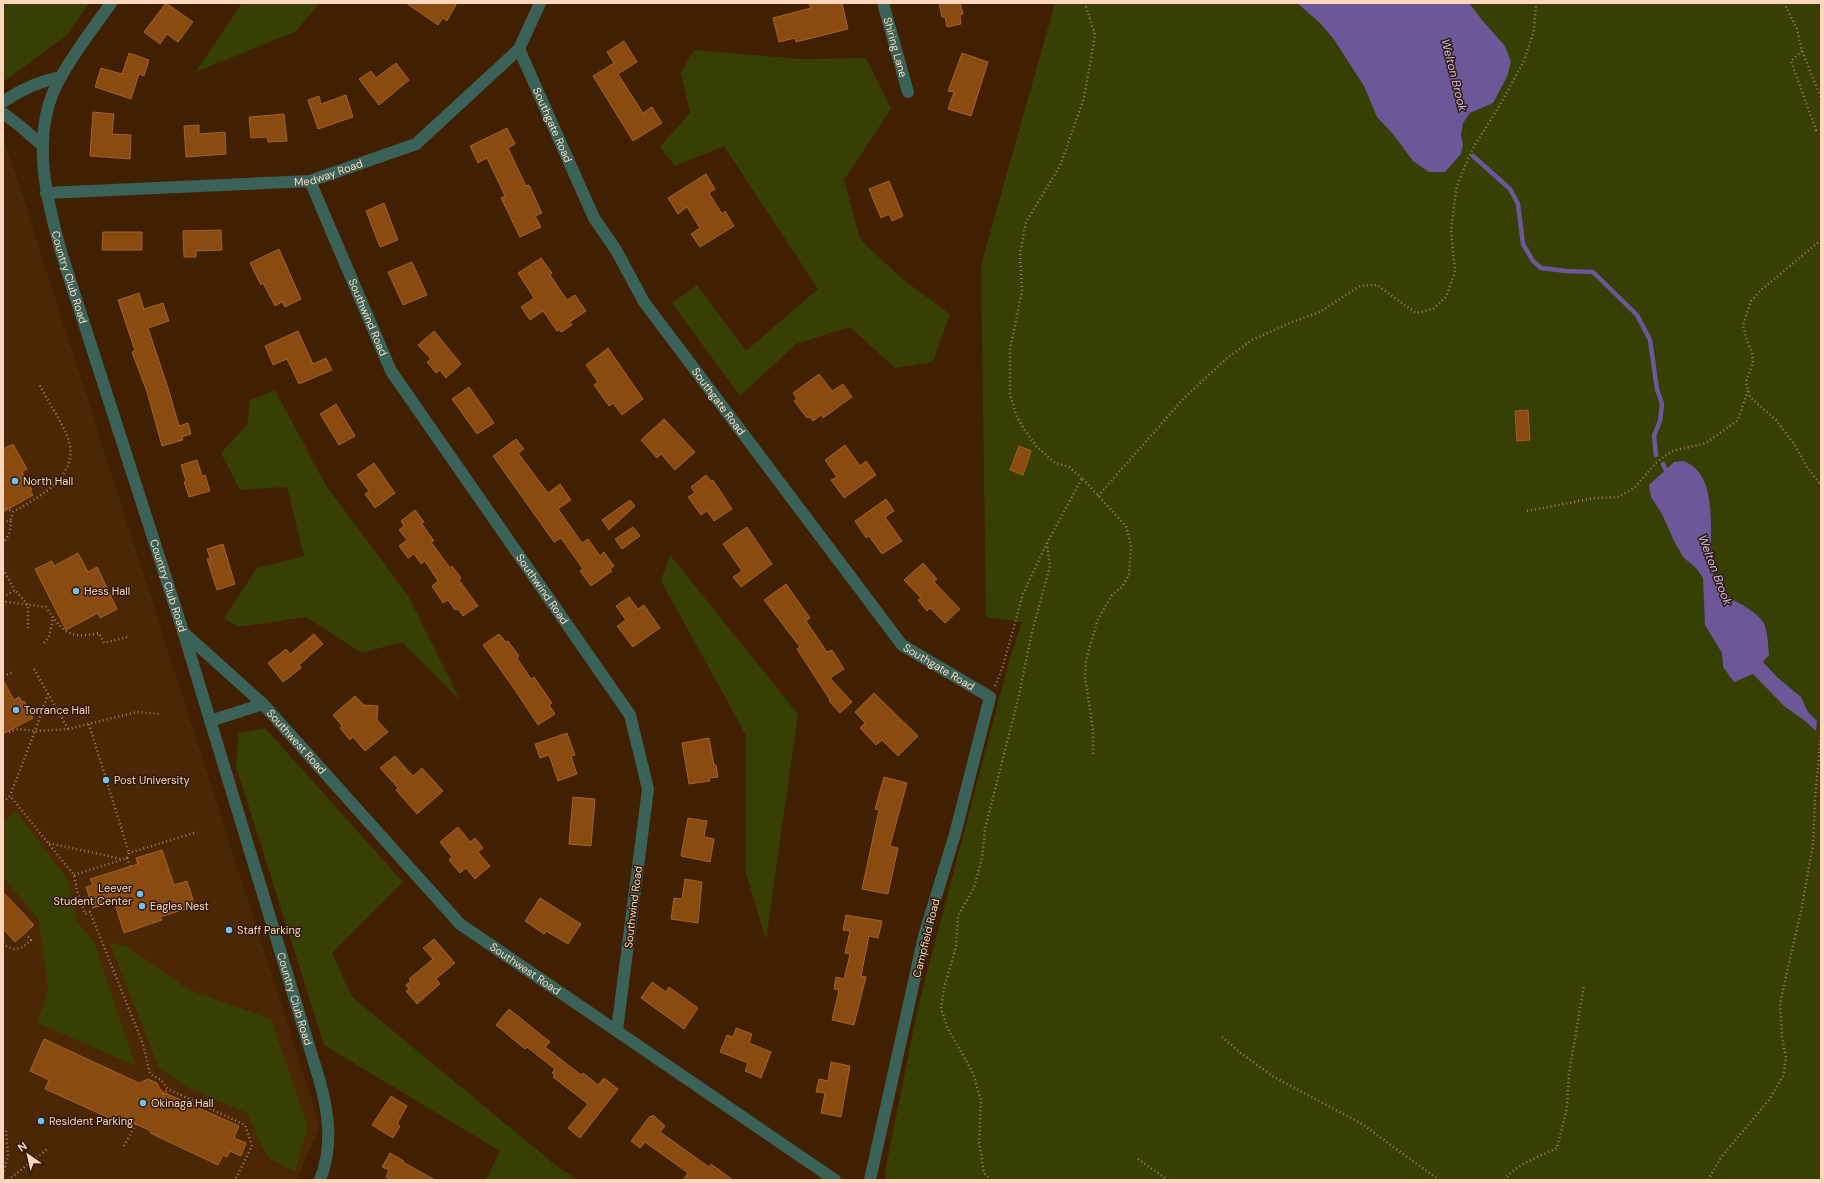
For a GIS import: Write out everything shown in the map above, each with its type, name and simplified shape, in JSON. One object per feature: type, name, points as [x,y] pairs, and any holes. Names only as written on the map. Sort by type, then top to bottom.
[{"type":"street","name":"Country Club Road","points":[[111,3],[61,77],[47,111],[43,146],[46,193],[62,255],[182,631],[323,1093],[328,1120],[329,1138],[326,1160],[320,1180]]},
{"type":"street","name":"Medway Road","points":[[46,193],[310,181],[416,144],[519,49],[540,3]]},
{"type":"street","name":"Shiring Lane","points":[[883,3],[908,92]]},
{"type":"street","name":"Southgate Road","points":[[519,49],[594,218],[616,250],[644,302],[902,645],[990,698]]},
{"type":"street","points":[[3,102],[35,84],[61,77]]},
{"type":"street","points":[[3,113],[43,146]]},
{"type":"street","name":"Southwind Road","points":[[310,181],[391,371],[630,714],[648,790],[617,1030]]},
{"type":"street","name":"Southwest Road","points":[[182,631],[263,704],[460,924],[835,1180]]},
{"type":"street","name":"Campfield Road","points":[[870,1180],[924,936],[955,834],[990,698]]},
{"type":"street","name":"Southwest Road","points":[[210,722],[263,704]]},
{"type":"path","points":[[1085,3],[1095,35],[1084,98],[1060,166],[1026,222],[1020,253],[1022,290],[1010,350],[1010,394],[1016,415],[1036,446],[1055,463],[1069,466],[1084,479],[1126,526],[1131,545],[1129,575],[1122,587],[1112,595],[1098,619],[1086,660],[1085,677],[1093,730],[1093,755]]},
{"type":"path","points":[[1098,496],[1184,398],[1227,358],[1252,340],[1292,322],[1320,312],[1360,286],[1377,285],[1416,313],[1433,309],[1446,297],[1455,272],[1451,230],[1457,185],[1473,148],[1500,105],[1524,61],[1534,30],[1536,3]]},
{"type":"path","points":[[1784,3],[1797,29],[1802,51],[1821,98]]},
{"type":"path","points":[[1802,51],[1791,61],[1816,130],[1821,129]]},
{"type":"path","points":[[1821,240],[1761,290],[1751,301],[1743,325],[1752,352],[1753,364],[1746,382],[1750,397],[1776,420],[1794,444],[1807,467],[1821,485]]},
{"type":"path","points":[[12,512],[41,496],[61,478],[68,465],[70,450],[68,438],[39,384]]},
{"type":"path","points":[[1527,511],[1595,498],[1619,497],[1634,487],[1664,456],[1673,451],[1706,442],[1738,420],[1748,390]]},
{"type":"path","points":[[990,698],[1003,666],[1023,594],[1047,543],[1081,480],[1084,479]]},
{"type":"path","points":[[6,508],[12,512]]},
{"type":"path","points":[[3,544],[10,532],[12,512]]},
{"type":"path","points":[[3,523],[11,519]]},
{"type":"path","points":[[991,1180],[984,1173],[979,1142],[981,1100],[972,1071],[947,1027],[941,1008],[944,988],[956,947],[958,916],[974,888],[982,858],[985,829],[1019,694],[1032,632],[1050,566],[1047,543]]},
{"type":"path","points":[[3,570],[15,590],[28,605],[28,628]]},
{"type":"path","points":[[6,602],[3,597],[15,590]]},
{"type":"path","points":[[6,602],[46,607],[61,628],[74,635],[87,636],[99,633],[104,642],[127,637]]},
{"type":"path","points":[[3,605],[6,602]]},
{"type":"path","points":[[44,643],[49,636],[53,618]]},
{"type":"path","points":[[34,669],[68,729]]},
{"type":"path","points":[[3,676],[14,672]]},
{"type":"path","points":[[3,802],[10,796],[48,694]]},
{"type":"path","points":[[9,732],[18,729],[35,731],[68,729],[137,712],[159,714]]},
{"type":"path","points":[[89,724],[128,853],[127,858],[130,866]]},
{"type":"path","points":[[1708,1180],[1722,1156],[1768,1100],[1783,1076],[1786,1058],[1782,1038],[1780,1003],[1801,912],[1813,845],[1815,798],[1821,734]]},
{"type":"path","points":[[10,796],[74,875],[77,891],[85,914],[90,912],[143,1044],[150,1074],[161,1080],[168,1089],[245,1124],[252,1146],[235,1180]]},
{"type":"path","points":[[128,853],[197,832]]},
{"type":"path","points":[[48,843],[122,859]]},
{"type":"path","points":[[74,875],[127,858]]},
{"type":"path","points":[[3,943],[14,950],[20,950],[31,940],[26,934]]},
{"type":"path","points":[[1505,1180],[1523,1164],[1557,1148],[1567,1108],[1569,1074],[1584,985]]},
{"type":"path","points":[[1222,1036],[1242,1054],[1274,1076],[1362,1124],[1439,1180]]},
{"type":"path","points":[[163,1094],[168,1089]]},
{"type":"path","points":[[124,1146],[136,1124]]},
{"type":"path","points":[[3,1175],[8,1156],[6,1129]]},
{"type":"path","points":[[8,1180],[49,1148]]},
{"type":"path","points":[[1138,1159],[1168,1180]]},
{"type":"shaded area","name":"Post University","points":[[3,135],[320,1126],[297,1180],[3,1180]]},
{"type":"green space","points":[[3,3],[89,3],[67,35],[3,82]]},
{"type":"green space","points":[[242,3],[320,3],[295,32],[196,72]]},
{"type":"green space","points":[[1055,3],[1821,3],[1821,1180],[885,1180],[885,1172],[918,1007],[1011,654],[1022,622],[986,617],[981,265]]},
{"type":"green space","points":[[694,50],[801,59],[866,58],[891,109],[844,180],[860,239],[902,279],[950,314],[933,362],[895,368],[850,327],[796,344],[740,396],[672,303],[697,285],[746,351],[818,289],[724,146],[675,166],[660,147],[690,113],[681,73]]},
{"type":"green space","points":[[275,390],[325,484],[409,597],[460,700],[402,642],[362,653],[306,617],[238,627],[224,618],[257,568],[304,556],[287,487],[240,490],[221,453],[247,425],[250,400]]},
{"type":"green space","points":[[670,555],[798,714],[766,940],[746,873],[746,735],[661,581]]},
{"type":"green space","points":[[265,728],[403,882],[332,953],[352,997],[559,1168],[578,1180],[486,1180],[500,1151],[324,1045],[236,766],[239,733]]},
{"type":"green space","points":[[16,811],[68,880],[78,923],[94,942],[136,1066],[38,1023],[48,988],[38,919],[3,877],[3,823]]},
{"type":"green space","points":[[110,943],[125,946],[189,990],[271,1019],[308,1127],[295,1172],[267,1157],[247,1113],[189,1088],[159,1068]]},
{"type":"water","points":[[1297,3],[1469,3],[1505,46],[1511,62],[1507,77],[1493,103],[1470,113],[1463,123],[1461,135],[1463,145],[1461,154],[1445,172],[1429,172],[1413,161],[1393,134],[1377,117],[1364,86],[1333,38],[1319,22]]},
{"type":"water","points":[[1684,461],[1695,468],[1703,478],[1707,491],[1711,520],[1712,566],[1717,586],[1728,597],[1757,615],[1763,622],[1767,634],[1769,655],[1763,662],[1777,677],[1801,697],[1808,712],[1817,721],[1816,731],[1784,706],[1753,674],[1734,682],[1723,667],[1722,653],[1705,625],[1703,578],[1697,569],[1683,557],[1662,514],[1651,497],[1649,485],[1674,462]]},
{"type":"building","points":[[166,3],[193,22],[178,42],[167,34],[160,44],[144,32]]},
{"type":"building","points":[[406,3],[457,3],[447,21],[443,18],[438,25]]},
{"type":"building","points":[[809,3],[842,3],[848,29],[796,42],[795,38],[779,42],[773,18],[811,8]]},
{"type":"building","points":[[939,3],[960,3],[963,14],[960,15],[961,24],[947,27],[945,17],[942,17]]},
{"type":"building","points":[[624,41],[637,62],[618,74],[643,113],[652,107],[662,123],[633,141],[593,76],[614,63],[607,52]]},
{"type":"building","points":[[129,53],[149,60],[144,76],[139,74],[131,99],[95,87],[101,68],[122,74]]},
{"type":"building","points":[[962,53],[988,62],[971,116],[948,109],[954,92],[948,91]]},
{"type":"building","points":[[396,63],[409,80],[379,105],[359,79],[371,71],[376,78]]},
{"type":"building","points":[[346,95],[353,117],[318,129],[308,100],[319,96],[321,104]]},
{"type":"building","points":[[93,112],[114,114],[112,134],[131,135],[130,159],[90,156]]},
{"type":"building","points":[[284,114],[287,141],[268,142],[267,137],[251,138],[249,117]]},
{"type":"building","points":[[199,125],[199,134],[225,132],[226,154],[186,157],[184,126]]},
{"type":"building","points":[[507,128],[515,144],[508,148],[526,186],[529,185],[542,213],[535,216],[541,227],[520,237],[501,198],[505,196],[487,158],[478,163],[470,146]]},
{"type":"building","points":[[706,174],[715,189],[709,193],[722,214],[725,211],[734,226],[700,247],[691,234],[700,228],[687,207],[678,214],[668,198]]},
{"type":"building","points":[[889,181],[903,216],[892,221],[889,214],[881,218],[869,189]]},
{"type":"building","points":[[384,203],[398,240],[380,247],[366,211]]},
{"type":"building","points":[[221,230],[222,250],[196,251],[196,257],[184,257],[183,231]]},
{"type":"building","points":[[103,232],[142,232],[142,250],[102,250]]},
{"type":"building","points":[[279,249],[301,299],[285,307],[282,302],[275,306],[263,283],[261,285],[250,263]]},
{"type":"building","points":[[541,258],[552,273],[550,275],[567,300],[575,295],[586,311],[570,322],[572,325],[561,332],[559,330],[557,331],[543,311],[530,320],[521,307],[534,298],[518,273]]},
{"type":"building","points":[[412,262],[427,295],[403,305],[388,272]]},
{"type":"building","points":[[139,293],[144,309],[163,303],[169,321],[148,328],[179,426],[188,423],[191,434],[182,437],[183,440],[162,446],[147,392],[132,352],[135,351],[118,300]]},
{"type":"building","points":[[298,331],[313,364],[326,358],[332,370],[299,384],[287,359],[273,365],[265,346]]},
{"type":"building","points":[[434,331],[461,364],[446,378],[440,370],[436,373],[427,362],[431,359],[418,345]]},
{"type":"building","points":[[608,348],[643,399],[622,415],[613,403],[609,406],[594,385],[598,382],[586,365]]},
{"type":"building","points":[[819,374],[832,391],[843,384],[852,397],[823,418],[821,415],[813,421],[810,417],[807,418],[794,401],[797,399],[793,393]]},
{"type":"building","points":[[469,387],[494,423],[477,434],[452,399]]},
{"type":"building","points":[[336,404],[355,436],[339,445],[320,414]]},
{"type":"building","points":[[1528,410],[1530,440],[1517,441],[1515,411]]},
{"type":"building","points":[[664,419],[695,452],[675,470],[661,454],[657,458],[641,440]]},
{"type":"building","points":[[516,439],[524,449],[518,453],[548,493],[560,484],[571,500],[558,509],[582,543],[588,539],[600,556],[604,552],[614,566],[610,569],[612,571],[591,586],[580,571],[583,569],[561,538],[554,542],[493,456]]},
{"type":"building","name":"North Hall","points":[[13,444],[27,469],[22,472],[32,490],[30,491],[33,495],[3,512],[3,449]]},
{"type":"building","points":[[845,445],[860,466],[866,461],[876,475],[844,498],[831,480],[837,477],[825,460]]},
{"type":"building","points":[[1019,446],[1031,451],[1023,475],[1010,470]]},
{"type":"building","points":[[197,460],[202,476],[205,475],[210,491],[189,497],[184,482],[186,481],[181,465]]},
{"type":"building","points":[[374,463],[395,493],[375,508],[365,494],[369,491],[357,475]]},
{"type":"building","points":[[706,475],[711,481],[713,480],[732,509],[714,521],[707,511],[701,515],[688,497],[695,493],[691,487]]},
{"type":"building","points":[[886,499],[894,511],[885,517],[902,541],[882,554],[869,536],[866,538],[855,521]]},
{"type":"building","points":[[630,500],[635,506],[609,530],[602,520]]},
{"type":"building","points":[[415,510],[424,522],[422,524],[434,541],[431,542],[450,568],[452,566],[461,578],[459,580],[478,606],[463,616],[458,609],[455,610],[448,600],[443,603],[432,586],[438,581],[425,561],[421,564],[414,554],[408,558],[399,546],[407,540],[399,530],[404,526],[401,521]]},
{"type":"building","points":[[633,527],[640,536],[622,549],[615,539]]},
{"type":"building","points":[[747,527],[772,564],[741,587],[733,577],[742,571],[723,544]]},
{"type":"building","points":[[223,544],[235,584],[217,590],[207,559],[210,558],[207,549]]},
{"type":"building","name":"Hess Hall","points":[[78,553],[88,572],[97,567],[117,609],[100,618],[98,613],[66,630],[35,569],[52,561],[54,566]]},
{"type":"building","points":[[923,563],[937,579],[934,582],[960,609],[945,623],[930,608],[927,611],[918,600],[921,598],[904,580]]},
{"type":"building","points":[[786,584],[810,618],[806,621],[827,652],[832,650],[844,669],[830,678],[852,702],[840,713],[829,701],[830,700],[797,649],[800,647],[764,600]]},
{"type":"building","points":[[629,597],[638,609],[644,605],[660,628],[633,647],[617,626],[626,620],[616,606]]},
{"type":"building","points":[[314,634],[323,644],[299,665],[301,668],[283,682],[268,663],[286,649],[290,654]]},
{"type":"building","points":[[499,634],[506,642],[508,641],[519,656],[517,658],[531,679],[534,677],[552,703],[549,705],[555,714],[538,725],[483,645]]},
{"type":"building","name":"Torrance Hall","points":[[3,680],[14,700],[19,697],[22,702],[24,701],[33,718],[3,734]]},
{"type":"building","points":[[874,693],[918,736],[898,756],[882,740],[876,745],[860,728],[865,723],[855,712]]},
{"type":"building","points":[[355,696],[364,705],[378,706],[377,720],[388,732],[365,751],[353,737],[350,740],[340,728],[342,726],[333,715]]},
{"type":"building","points":[[567,733],[575,755],[571,756],[577,774],[558,781],[549,755],[540,758],[535,744]]},
{"type":"building","points":[[709,738],[718,777],[709,778],[710,781],[689,784],[682,743]]},
{"type":"building","points":[[395,756],[413,776],[422,768],[443,791],[417,814],[396,790],[398,788],[380,768]]},
{"type":"building","points":[[884,777],[907,783],[890,846],[898,848],[888,894],[862,889],[879,810],[875,809]]},
{"type":"building","points":[[573,797],[595,799],[591,846],[569,844]]},
{"type":"building","points":[[688,818],[707,821],[704,837],[714,839],[710,862],[681,856]]},
{"type":"building","points":[[458,827],[470,842],[475,838],[483,848],[478,852],[490,866],[475,879],[466,868],[460,873],[449,860],[452,857],[440,842]]},
{"type":"building","name":"Leever Student Center","points":[[162,850],[174,885],[187,881],[195,906],[160,917],[162,920],[124,933],[114,901],[93,908],[86,887],[93,885],[90,879],[138,864],[136,858]]},
{"type":"building","points":[[685,879],[702,882],[698,923],[671,919],[674,898],[682,899]]},
{"type":"building","points":[[3,892],[34,925],[15,942],[3,929]]},
{"type":"building","points":[[540,898],[581,924],[568,944],[546,931],[544,934],[525,921]]},
{"type":"building","points":[[846,915],[882,921],[878,938],[869,936],[861,976],[866,977],[854,1025],[832,1020],[839,990],[834,989],[836,977],[844,979],[850,954],[845,953],[850,931],[843,930]]},
{"type":"building","points":[[434,939],[455,963],[436,979],[440,984],[417,1004],[406,991],[409,989],[406,985],[411,981],[409,979],[433,959],[423,948]]},
{"type":"building","points":[[652,982],[666,992],[669,987],[698,1008],[684,1029],[641,998]]},
{"type":"building","points":[[509,1009],[550,1042],[545,1047],[581,1075],[583,1073],[598,1085],[604,1078],[618,1089],[580,1138],[568,1128],[588,1104],[553,1077],[555,1075],[552,1073],[555,1069],[527,1047],[525,1049],[496,1025]]},
{"type":"building","points":[[736,1028],[752,1034],[749,1043],[771,1052],[761,1078],[745,1071],[748,1063],[720,1052],[727,1035],[733,1037]]},
{"type":"building","name":"Okinaga Hall","points":[[44,1039],[139,1083],[148,1079],[157,1083],[161,1091],[239,1126],[234,1138],[246,1143],[241,1156],[230,1151],[227,1157],[223,1155],[218,1165],[116,1115],[114,1120],[45,1089],[49,1080],[30,1071]]},
{"type":"building","points":[[831,1062],[850,1066],[841,1117],[821,1113],[825,1093],[816,1092],[819,1079],[828,1081]]},
{"type":"building","points":[[391,1096],[407,1106],[397,1124],[400,1126],[393,1138],[372,1125]]},
{"type":"building","points":[[653,1115],[665,1126],[660,1132],[709,1167],[711,1164],[733,1180],[683,1180],[688,1173],[645,1142],[640,1148],[631,1141],[650,1116],[651,1117]]},
{"type":"building","points":[[390,1153],[435,1180],[392,1180],[386,1177],[389,1170],[382,1167]]},
{"type":"waterway","name":"Welton Brook","points":[[1473,156],[1510,189],[1518,204],[1523,244],[1533,261],[1541,268],[1593,272],[1637,315],[1650,340],[1657,389],[1662,404],[1660,421],[1654,436],[1656,455]]},
{"type":"waterway","name":"Welton Brook","points":[[1663,464],[1668,475]]},
{"type":"place","name":"North Hall","points":[[15,481]]},
{"type":"place","name":"Hess Hall","points":[[76,591]]},
{"type":"place","name":"Torrance Hall","points":[[16,710]]},
{"type":"place","name":"Post University","points":[[106,780]]},
{"type":"place","name":"Leever Student Center","points":[[140,894]]},
{"type":"place","name":"Eagles Nest","points":[[142,906]]},
{"type":"place","name":"Staff Parking","points":[[229,930]]},
{"type":"place","name":"Okinaga Hall","points":[[143,1103]]},
{"type":"place","name":"Resident Parking","points":[[41,1121]]}]
